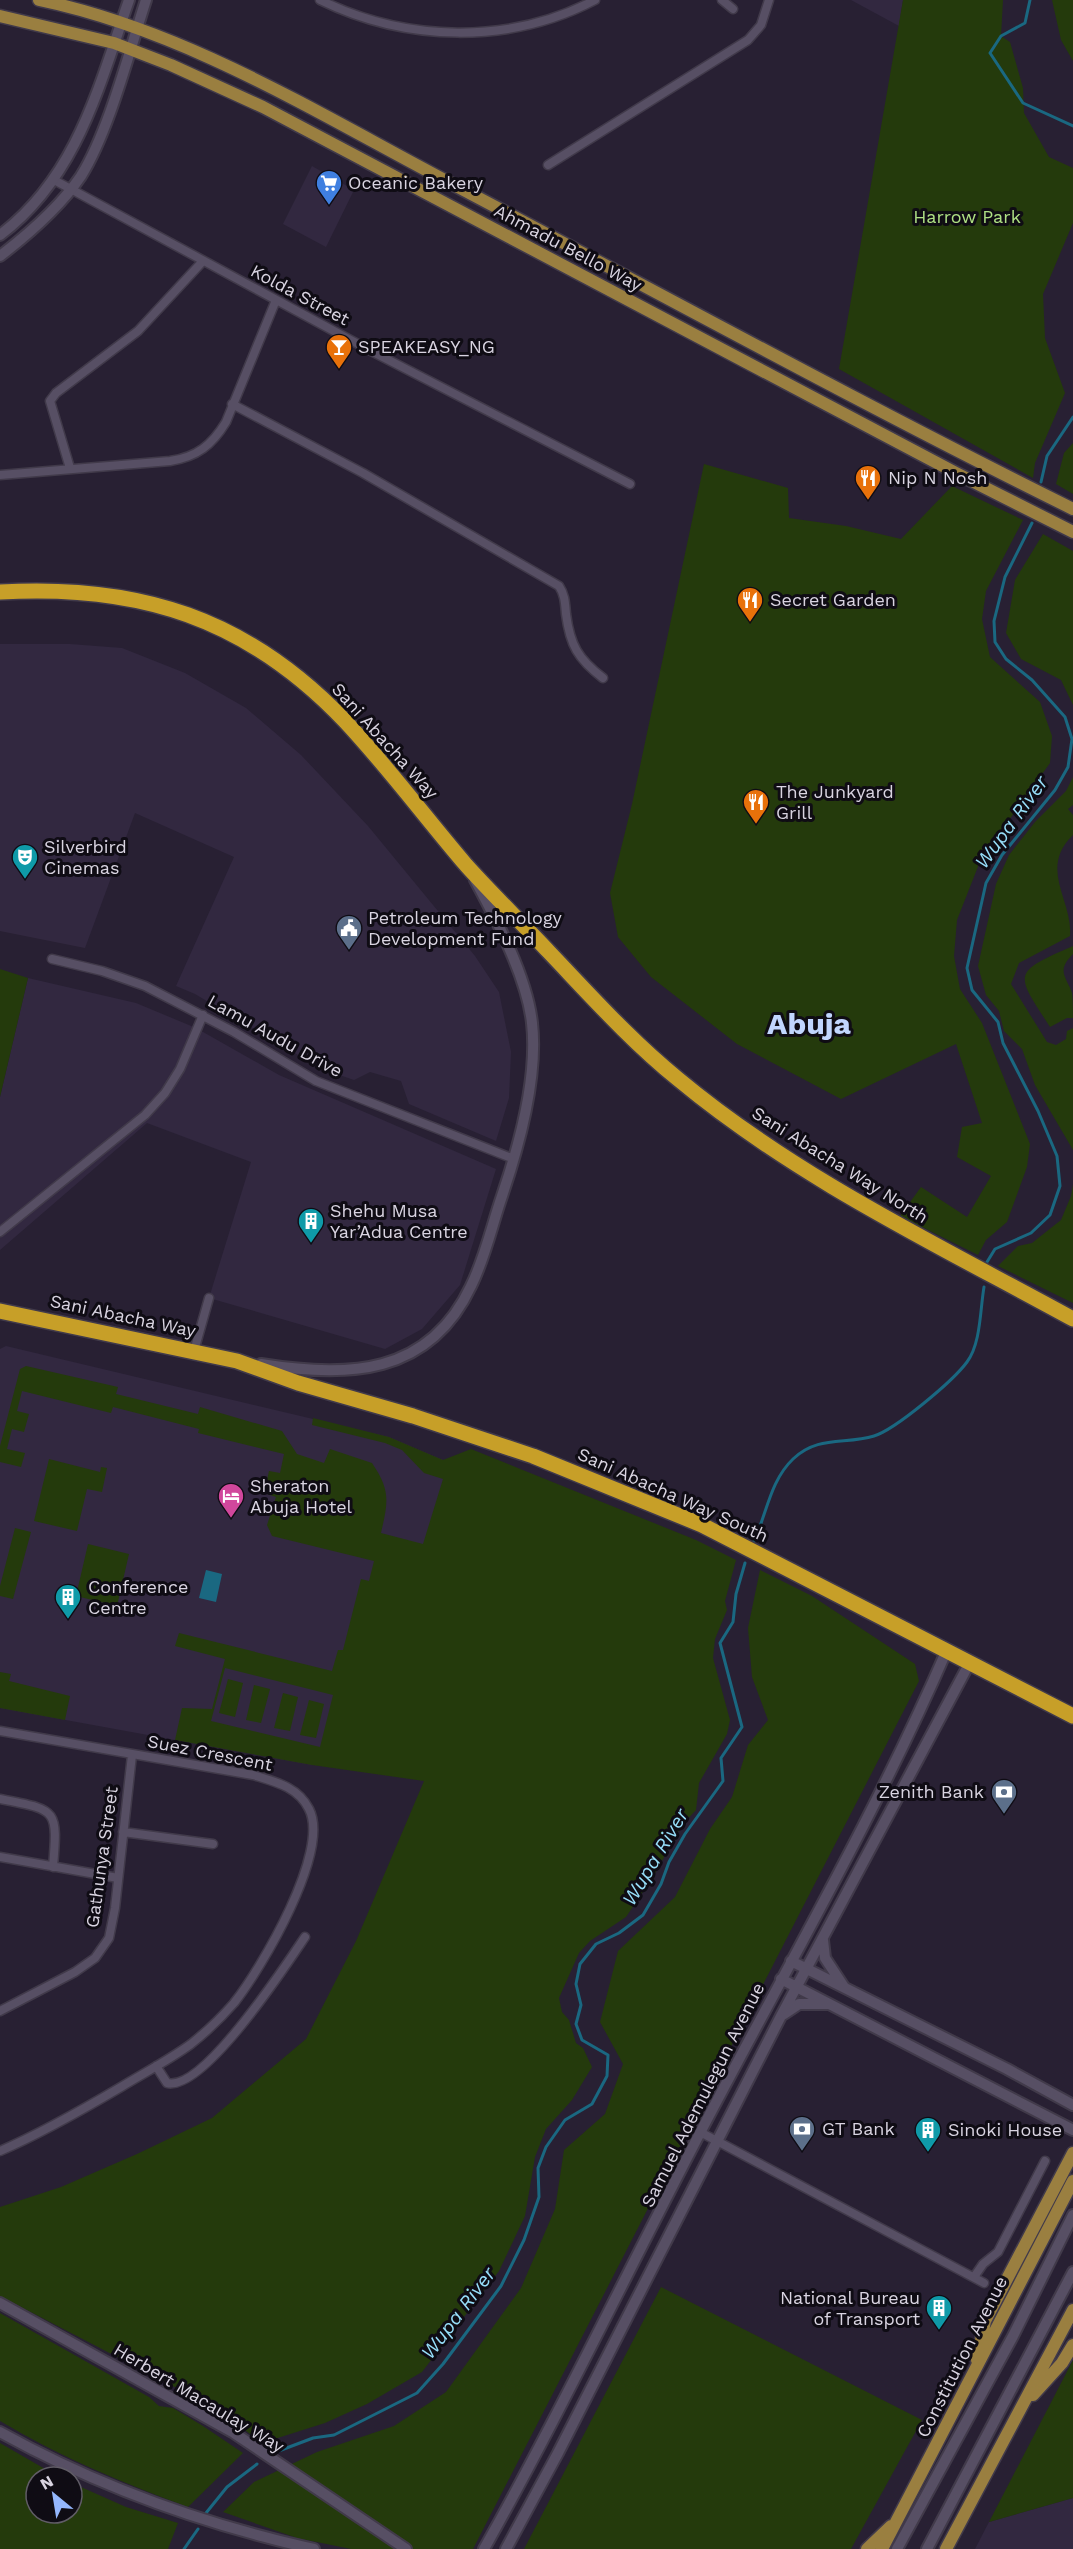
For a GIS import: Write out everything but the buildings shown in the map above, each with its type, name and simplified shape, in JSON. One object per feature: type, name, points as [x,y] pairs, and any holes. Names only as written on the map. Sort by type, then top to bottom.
[{"type":"highway","name":"Sani Abacha Way","points":[[0,592],[38,590],[115,595],[166,607],[224,630],[286,671],[342,718],[416,802],[466,864],[608,1015]]},
{"type":"highway","name":"Sani Abacha Way North","points":[[608,1015],[678,1080],[791,1162],[936,1247],[1073,1319]]},
{"type":"highway","name":"Sani Abacha Way","points":[[0,1311],[237,1361]]},
{"type":"highway","name":"Sani Abacha Way South","points":[[237,1361],[298,1383],[413,1416],[533,1456],[702,1525],[1073,1716]]},
{"type":"main road","name":"Ahmadu Bello Way","points":[[39,0],[121,22],[213,60],[282,94],[990,468],[1073,509]]},
{"type":"main road","points":[[0,235],[37,202],[54,180],[84,128],[129,0]]},
{"type":"main road","points":[[0,256],[43,220],[81,175],[100,136],[146,0]]},
{"type":"main road","name":"Ahmadu Bello Way","points":[[0,15],[114,42],[263,107],[980,486],[1073,532]]},
{"type":"main road","points":[[237,1361],[295,1370],[337,1372],[366,1369],[405,1356],[434,1338],[471,1287],[514,1159],[527,1103],[532,1023],[509,947],[466,864]]},
{"type":"main road","name":"Samuel Ademulegun Avenue","points":[[484,2549],[568,2394],[700,2132],[927,1698],[946,1652]]},
{"type":"main road","name":"Samuel Ademulegun Avenue","points":[[508,2544],[558,2453],[716,2140],[969,1664]]},
{"type":"main road","points":[[823,1940],[825,1958],[844,1987]]},
{"type":"main road","points":[[791,1961],[1007,2069],[1073,2105]]},
{"type":"main road","points":[[782,1979],[1073,2130]]},
{"type":"main road","points":[[781,2016],[799,2004],[832,2004]]},
{"type":"main road","points":[[975,2370],[984,2321],[1073,2153]]},
{"type":"main road","name":"Constitution Avenue","points":[[882,2549],[1073,2181]]},
{"type":"main road","name":"Constitution Avenue","points":[[897,2549],[1012,2336],[1073,2215]]},
{"type":"main road","points":[[927,2549],[1073,2272]]},
{"type":"main road","name":"Herbert Macaulay Way","points":[[5,2306],[234,2433],[406,2549]]},
{"type":"main road","points":[[946,2549],[1073,2310]]},
{"type":"main road","points":[[1024,2404],[1062,2363],[1073,2345]]},
{"type":"main road","points":[[0,2432],[54,2462],[154,2505],[314,2549]]},
{"type":"main road","points":[[867,2549],[896,2521]]},
{"type":"street","points":[[320,0],[377,22],[447,34],[516,28],[548,20],[595,0]]},
{"type":"street","points":[[722,0],[733,9]]},
{"type":"street","points":[[548,165],[748,40],[761,25],[770,0]]},
{"type":"street","name":"Kolda Street","points":[[54,180],[276,300],[630,484]]},
{"type":"street","points":[[70,468],[50,401],[56,393],[138,331],[203,261]]},
{"type":"street","points":[[0,475],[187,458],[203,450],[216,438],[276,300]]},
{"type":"street","points":[[232,404],[363,473],[559,586],[564,594],[569,632],[574,648],[584,663],[603,678]]},
{"type":"street","name":"Lamu Audu Drive","points":[[52,959],[102,971],[145,986],[203,1015],[316,1081],[514,1159]]},
{"type":"street","points":[[0,1232],[145,1115],[165,1093],[180,1069],[203,1015]]},
{"type":"street","points":[[194,1351],[208,1298]]},
{"type":"street","name":"Suez Crescent","points":[[0,1731],[253,1775],[285,1784],[299,1795],[310,1810],[314,1829],[312,1847],[292,1906],[251,1979],[212,2025],[190,2044],[156,2066],[76,2113],[0,2151]]},
{"type":"street","name":"Gathunya Street","points":[[0,2011],[75,1972],[95,1958],[109,1938],[132,1755]]},
{"type":"street","points":[[0,1799],[39,1807],[50,1812],[54,1820],[55,1836],[53,1867]]},
{"type":"street","points":[[123,1832],[213,1844]]},
{"type":"street","points":[[0,1857],[118,1878]]},
{"type":"street","points":[[156,2066],[167,2083],[172,2084],[185,2079],[203,2067],[256,2007],[305,1937]]},
{"type":"street","points":[[700,2132],[984,2283]]},
{"type":"street","points":[[974,2277],[983,2264],[998,2252],[1046,2161]]},
{"type":"shaded area","points":[[851,0],[903,0],[899,26]]},
{"type":"shaded area","points":[[312,166],[354,190],[326,247],[283,224]]},
{"type":"shaded area","points":[[0,644],[70,644],[122,648],[185,673],[246,708],[301,755],[368,826],[475,956],[499,992],[511,1052],[509,1098],[496,1141],[409,1104],[401,1081],[370,1072],[354,1080],[322,1069],[195,994],[176,986],[234,857],[135,813],[85,948],[0,931]]},
{"type":"shaded area","points":[[28,978],[136,1003],[196,1028],[279,1075],[496,1169],[460,1285],[422,1329],[385,1349],[209,1298],[251,1162],[147,1123],[0,1250],[0,1097]]},
{"type":"shaded area","name":"Sheraton Abuja Hotel","points":[[6,1346],[389,1437],[443,1460],[480,1579],[312,1765],[0,1708],[0,1349]]},
{"type":"shaded area","points":[[1073,2498],[1073,2549],[975,2549],[989,2522]]},
{"type":"green space","name":"Harrow Park","points":[[903,0],[1003,0],[1001,36],[1010,42],[1023,88],[1024,113],[1049,157],[1073,168],[1073,223],[1043,294],[1045,338],[1065,393],[1035,463],[1033,478],[839,369]]},
{"type":"green space","points":[[1052,0],[1073,0],[1073,61],[1061,40]]},
{"type":"green space","points":[[1073,443],[1073,494],[1056,484],[1064,453]]},
{"type":"green space","points":[[704,464],[788,488],[789,518],[846,526],[901,539],[952,486],[1023,520],[986,591],[982,619],[990,657],[1040,702],[1052,736],[1050,763],[981,859],[957,920],[954,956],[960,989],[982,1023],[1030,1144],[1027,1167],[1007,1222],[986,1240],[978,1255],[900,1216],[921,1187],[967,1217],[991,1176],[957,1157],[962,1127],[982,1123],[956,1044],[841,1099],[737,1044],[651,977],[618,937],[610,893],[632,804]]},
{"type":"green space","points":[[1043,534],[1073,551],[1073,705],[1061,680],[1021,659],[1006,633],[1015,580]]},
{"type":"green space","points":[[1073,777],[1073,805],[1068,809],[1073,815],[1073,835],[1063,848],[1058,860],[1057,872],[1070,923],[1070,936],[1019,963],[1011,984],[1047,1042],[1056,1045],[1066,1039],[1067,1031],[1073,1028],[1073,1150],[1035,1085],[1022,1049],[1004,1031],[999,1011],[986,995],[978,966],[996,884],[1009,855],[1035,822],[1066,791]]},
{"type":"green space","points":[[1073,946],[1073,954],[1065,965],[1064,974],[1072,993],[1073,1018],[1067,1018],[1050,1027],[1030,995],[1025,976],[1029,969],[1038,962]]},
{"type":"green space","points":[[0,969],[28,978],[0,1097]]},
{"type":"green space","points":[[1073,1184],[1073,1303],[998,1266],[1018,1246],[1032,1243],[1061,1220],[1071,1196]]},
{"type":"green space","points":[[26,1366],[118,1387],[116,1394],[198,1414],[200,1407],[282,1431],[297,1454],[324,1463],[330,1449],[372,1463],[385,1489],[386,1505],[381,1533],[423,1544],[443,1479],[424,1473],[402,1450],[385,1443],[312,1425],[313,1418],[389,1437],[443,1460],[471,1449],[696,1540],[736,1560],[725,1601],[727,1610],[715,1639],[713,1658],[730,1720],[727,1734],[699,1783],[696,1810],[682,1825],[653,1877],[626,1917],[590,1941],[579,1953],[559,1998],[562,2012],[569,2020],[576,2043],[583,2048],[592,2067],[572,2100],[546,2129],[535,2157],[525,2216],[499,2271],[422,2372],[367,2404],[325,2423],[262,2443],[217,2409],[0,2296],[0,2207],[61,2187],[212,2118],[306,2039],[356,1941],[424,1781],[312,1765],[175,1740],[182,1708],[212,1709],[225,1659],[175,1646],[179,1633],[332,1671],[338,1650],[343,1650],[361,1579],[369,1581],[374,1561],[272,1536],[267,1525],[276,1497],[264,1493],[269,1471],[280,1473],[284,1454],[198,1433],[199,1429],[113,1407],[111,1413],[22,1391],[17,1411],[29,1414],[24,1432],[12,1429],[7,1449],[25,1453],[21,1467],[0,1462],[0,1446],[20,1369]],"holes":[[[225,1668],[333,1695],[320,1747],[211,1721]]]},
{"type":"green space","points":[[49,1459],[100,1472],[101,1467],[107,1468],[102,1492],[87,1489],[77,1531],[34,1521]]},
{"type":"green space","points":[[15,1528],[31,1532],[13,1599],[0,1596],[0,1586]]},
{"type":"green space","points":[[88,1544],[129,1554],[117,1606],[76,1596]]},
{"type":"green space","points":[[760,1570],[812,1596],[915,1664],[919,1681],[473,2549],[351,2549],[297,2538],[223,2512],[254,2482],[317,2452],[394,2426],[446,2392],[521,2288],[555,2209],[564,2150],[605,2114],[623,2064],[600,2022],[618,1951],[675,1897],[710,1829],[732,1797],[748,1745],[768,1720],[752,1677],[748,1628]]},
{"type":"green space","points":[[0,1672],[11,1674],[9,1681],[70,1696],[65,1720],[0,1708]]},
{"type":"green space","points":[[228,1679],[243,1683],[235,1717],[219,1713]]},
{"type":"green space","points":[[254,1685],[270,1689],[261,1723],[246,1720]]},
{"type":"green space","points":[[283,1693],[298,1697],[290,1731],[274,1728]]},
{"type":"green space","points":[[309,1700],[324,1704],[316,1738],[300,1735]]},
{"type":"green space","points":[[661,2287],[922,2420],[851,2549],[524,2549]]},
{"type":"green space","points":[[0,2313],[149,2397],[159,2406],[173,2408],[243,2453],[188,2507],[92,2468],[0,2421]]},
{"type":"green space","points":[[1073,2360],[1073,2498],[989,2522]]},
{"type":"green space","points":[[0,2443],[38,2465],[24,2465],[24,2525],[84,2525],[84,2488],[126,2507],[178,2523],[168,2549],[0,2549]]},
{"type":"water","points":[[206,1570],[222,1574],[216,1602],[199,1598]]},
{"type":"waterway","name":"Wupa River","points":[[1030,0],[1025,23],[1001,36],[990,53],[1023,103],[1073,126]]},
{"type":"waterway","name":"Wupa River","points":[[1041,482],[1047,456],[1073,417]]},
{"type":"waterway","name":"Wupa River","points":[[987,1262],[995,1249],[1031,1233],[1050,1215],[1060,1186],[1057,1156],[1038,1111],[1003,1043],[998,1022],[972,990],[967,968],[986,883],[1002,855],[1055,790],[1068,767],[1072,739],[1065,717],[1032,680],[1006,659],[995,642],[994,621],[1005,577],[1032,523]]},
{"type":"waterway","name":"Wupa River","points":[[754,1541],[779,1477],[802,1451],[822,1444],[863,1439],[884,1432],[924,1404],[960,1370],[975,1346],[984,1287]]},
{"type":"waterway","name":"Wupa River","points":[[276,2452],[313,2438],[334,2435],[417,2393],[443,2364],[501,2286],[524,2240],[539,2197],[538,2168],[546,2147],[565,2120],[592,2104],[607,2076],[608,2055],[582,2040],[576,2024],[581,2005],[576,1984],[580,1964],[596,1944],[619,1933],[643,1915],[685,1834],[723,1781],[721,1758],[742,1727],[720,1643],[733,1622],[736,1594],[745,1563]]},
{"type":"waterway","name":"Wupa River","points":[[206,2513],[227,2487],[257,2464]]},
{"type":"waterway","name":"Wupa River","points":[[184,2549],[198,2529]]},
{"type":"place","name":"Oceanic Bakery","points":[[329,206]]},
{"type":"place","name":"SPEAKEASY_NG","points":[[339,370]]},
{"type":"place","name":"Nip N Nosh","points":[[868,501]]},
{"type":"place","name":"Secret Garden","points":[[750,623]]},
{"type":"place","name":"The Junkyard Grill","points":[[756,825]]},
{"type":"place","name":"Silverbird Cinemas","points":[[25,880]]},
{"type":"place","name":"Petroleum Technology Development Fund","points":[[349,951]]},
{"type":"place","name":"Shehu Musa Yar’Adua Centre","points":[[311,1244]]},
{"type":"place","name":"Sheraton Abuja Hotel","points":[[231,1519]]},
{"type":"place","name":"Conference Centre","points":[[68,1620]]},
{"type":"place","name":"Zenith Bank","points":[[1004,1815]]},
{"type":"place","name":"GT Bank","points":[[802,2152]]},
{"type":"place","name":"Sinoki House","points":[[928,2153]]},
{"type":"place","name":"National Bureau of Transport","points":[[939,2331]]},
{"type":"district","name":"Abuja","points":[[809,1024]]}]
